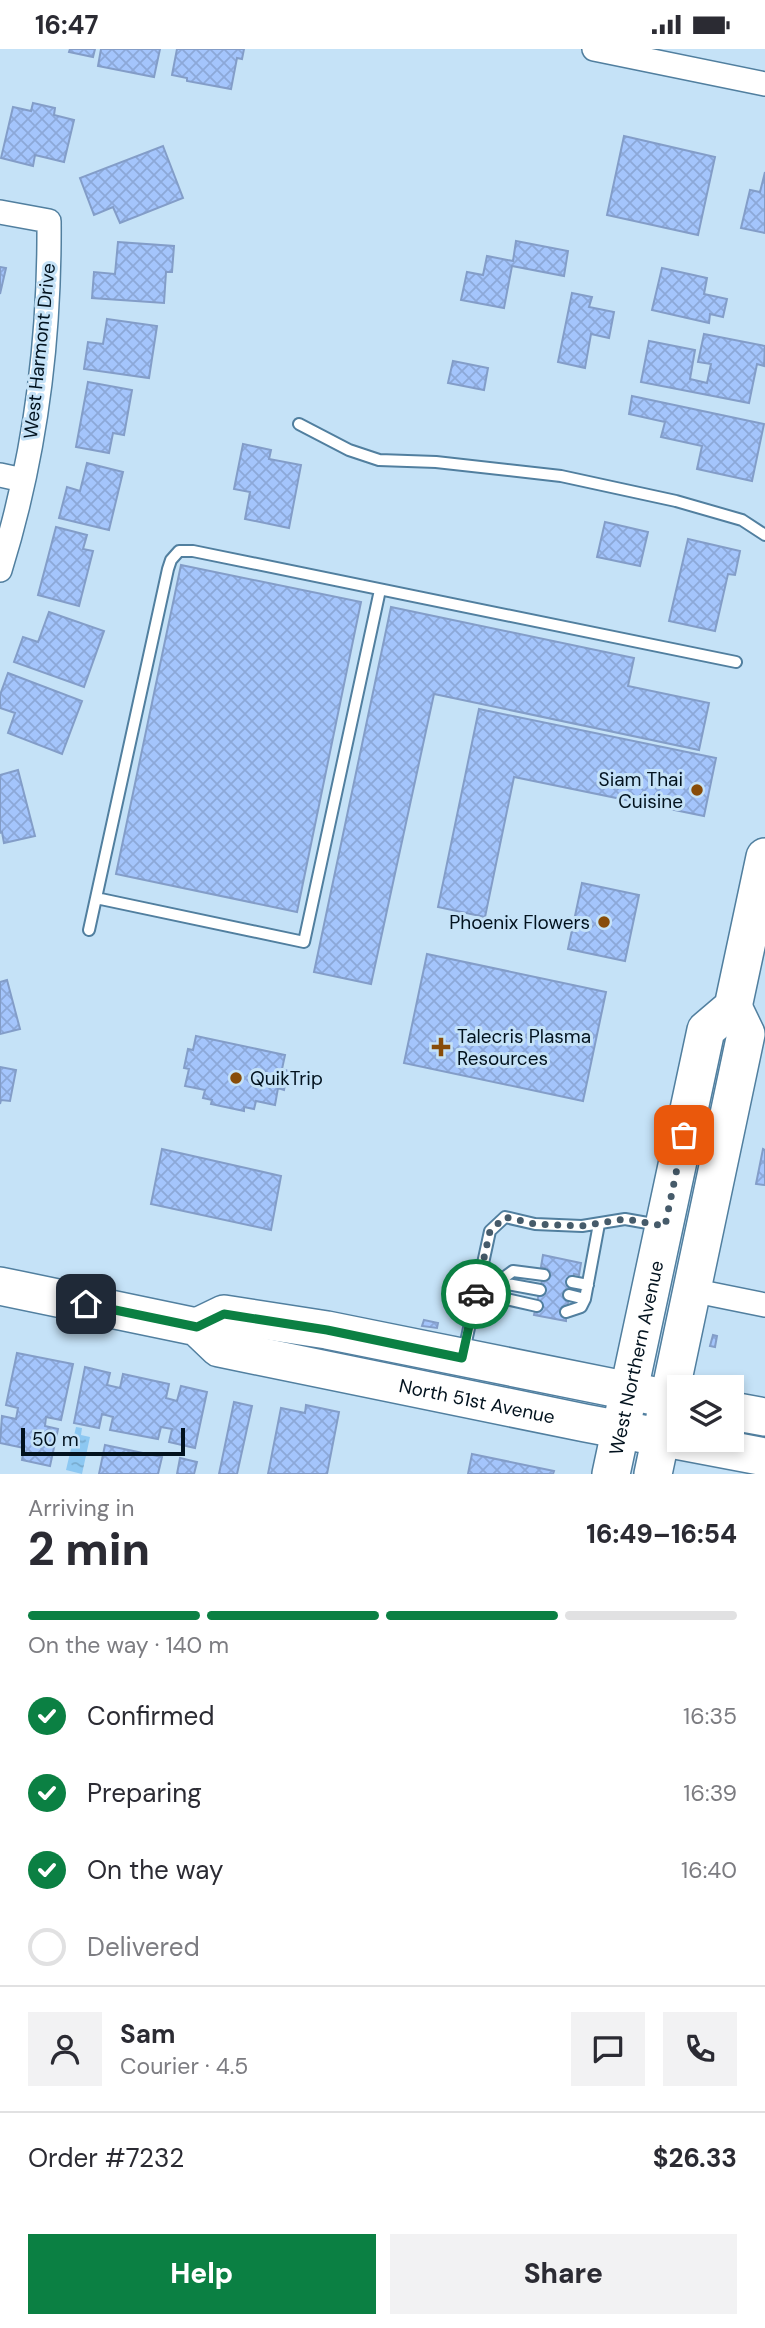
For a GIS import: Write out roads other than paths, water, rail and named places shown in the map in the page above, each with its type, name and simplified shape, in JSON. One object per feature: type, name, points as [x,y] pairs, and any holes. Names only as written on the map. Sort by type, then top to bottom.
[{"type":"main road","points":[[733,1007],[765,857]]},
{"type":"main road","name":"West Northern Avenue","points":[[611,1474],[706,1030],[733,1007],[746,1034],[691,1290],[678,1375]]},
{"type":"main road","name":"North 51st Avenue","points":[[0,1286],[197,1327],[219,1348],[765,1457]]},
{"type":"main road","name":"North 51st Avenue","points":[[197,1327],[224,1314],[327,1330],[667,1399]]},
{"type":"main road","points":[[744,1413],[765,1417]]},
{"type":"main road","name":"West Northern Avenue","points":[[653,1474],[660,1437],[667,1418]]},
{"type":"street","points":[[594,49],[765,84]]},
{"type":"street","name":"West Harmont Drive","points":[[0,212],[49,221],[46,318],[36,417],[13,529],[0,571]]},
{"type":"street","points":[[0,475],[23,479]]},
{"type":"street","points":[[691,1290],[765,1305]]},
{"type":"lane","points":[[299,424],[349,450],[379,460],[436,462],[561,476],[676,501],[742,520],[765,535]]},
{"type":"lane","points":[[89,930],[167,569],[171,559],[179,551],[193,551],[736,662]]},
{"type":"lane","points":[[96,898],[304,942],[380,590]]},
{"type":"lane","points":[[462,1358],[490,1231],[505,1217],[535,1224],[582,1226],[625,1219],[665,1226]]},
{"type":"lane","points":[[566,1312],[581,1307],[584,1299],[599,1224]]},
{"type":"lane","points":[[498,1282],[513,1271],[544,1275]]},
{"type":"lane","points":[[480,1279],[541,1290]]},
{"type":"lane","points":[[498,1282],[506,1299],[537,1306]]},
{"type":"lane","points":[[572,1282],[588,1285]]},
{"type":"lane","points":[[569,1295],[584,1299]]},
{"type":"water","points":[[76,1427],[82,1428],[81,1435],[90,1437],[82,1474],[66,1470]]},
{"type":"place","name":"Siam Thai Cuisine","points":[[697,790]]},
{"type":"place","name":"Phoenix Flowers","points":[[604,922]]},
{"type":"place","name":"Talecris Plasma Resources","points":[[441,1047]]},
{"type":"place","name":"QuikTrip","points":[[236,1078]]}]
